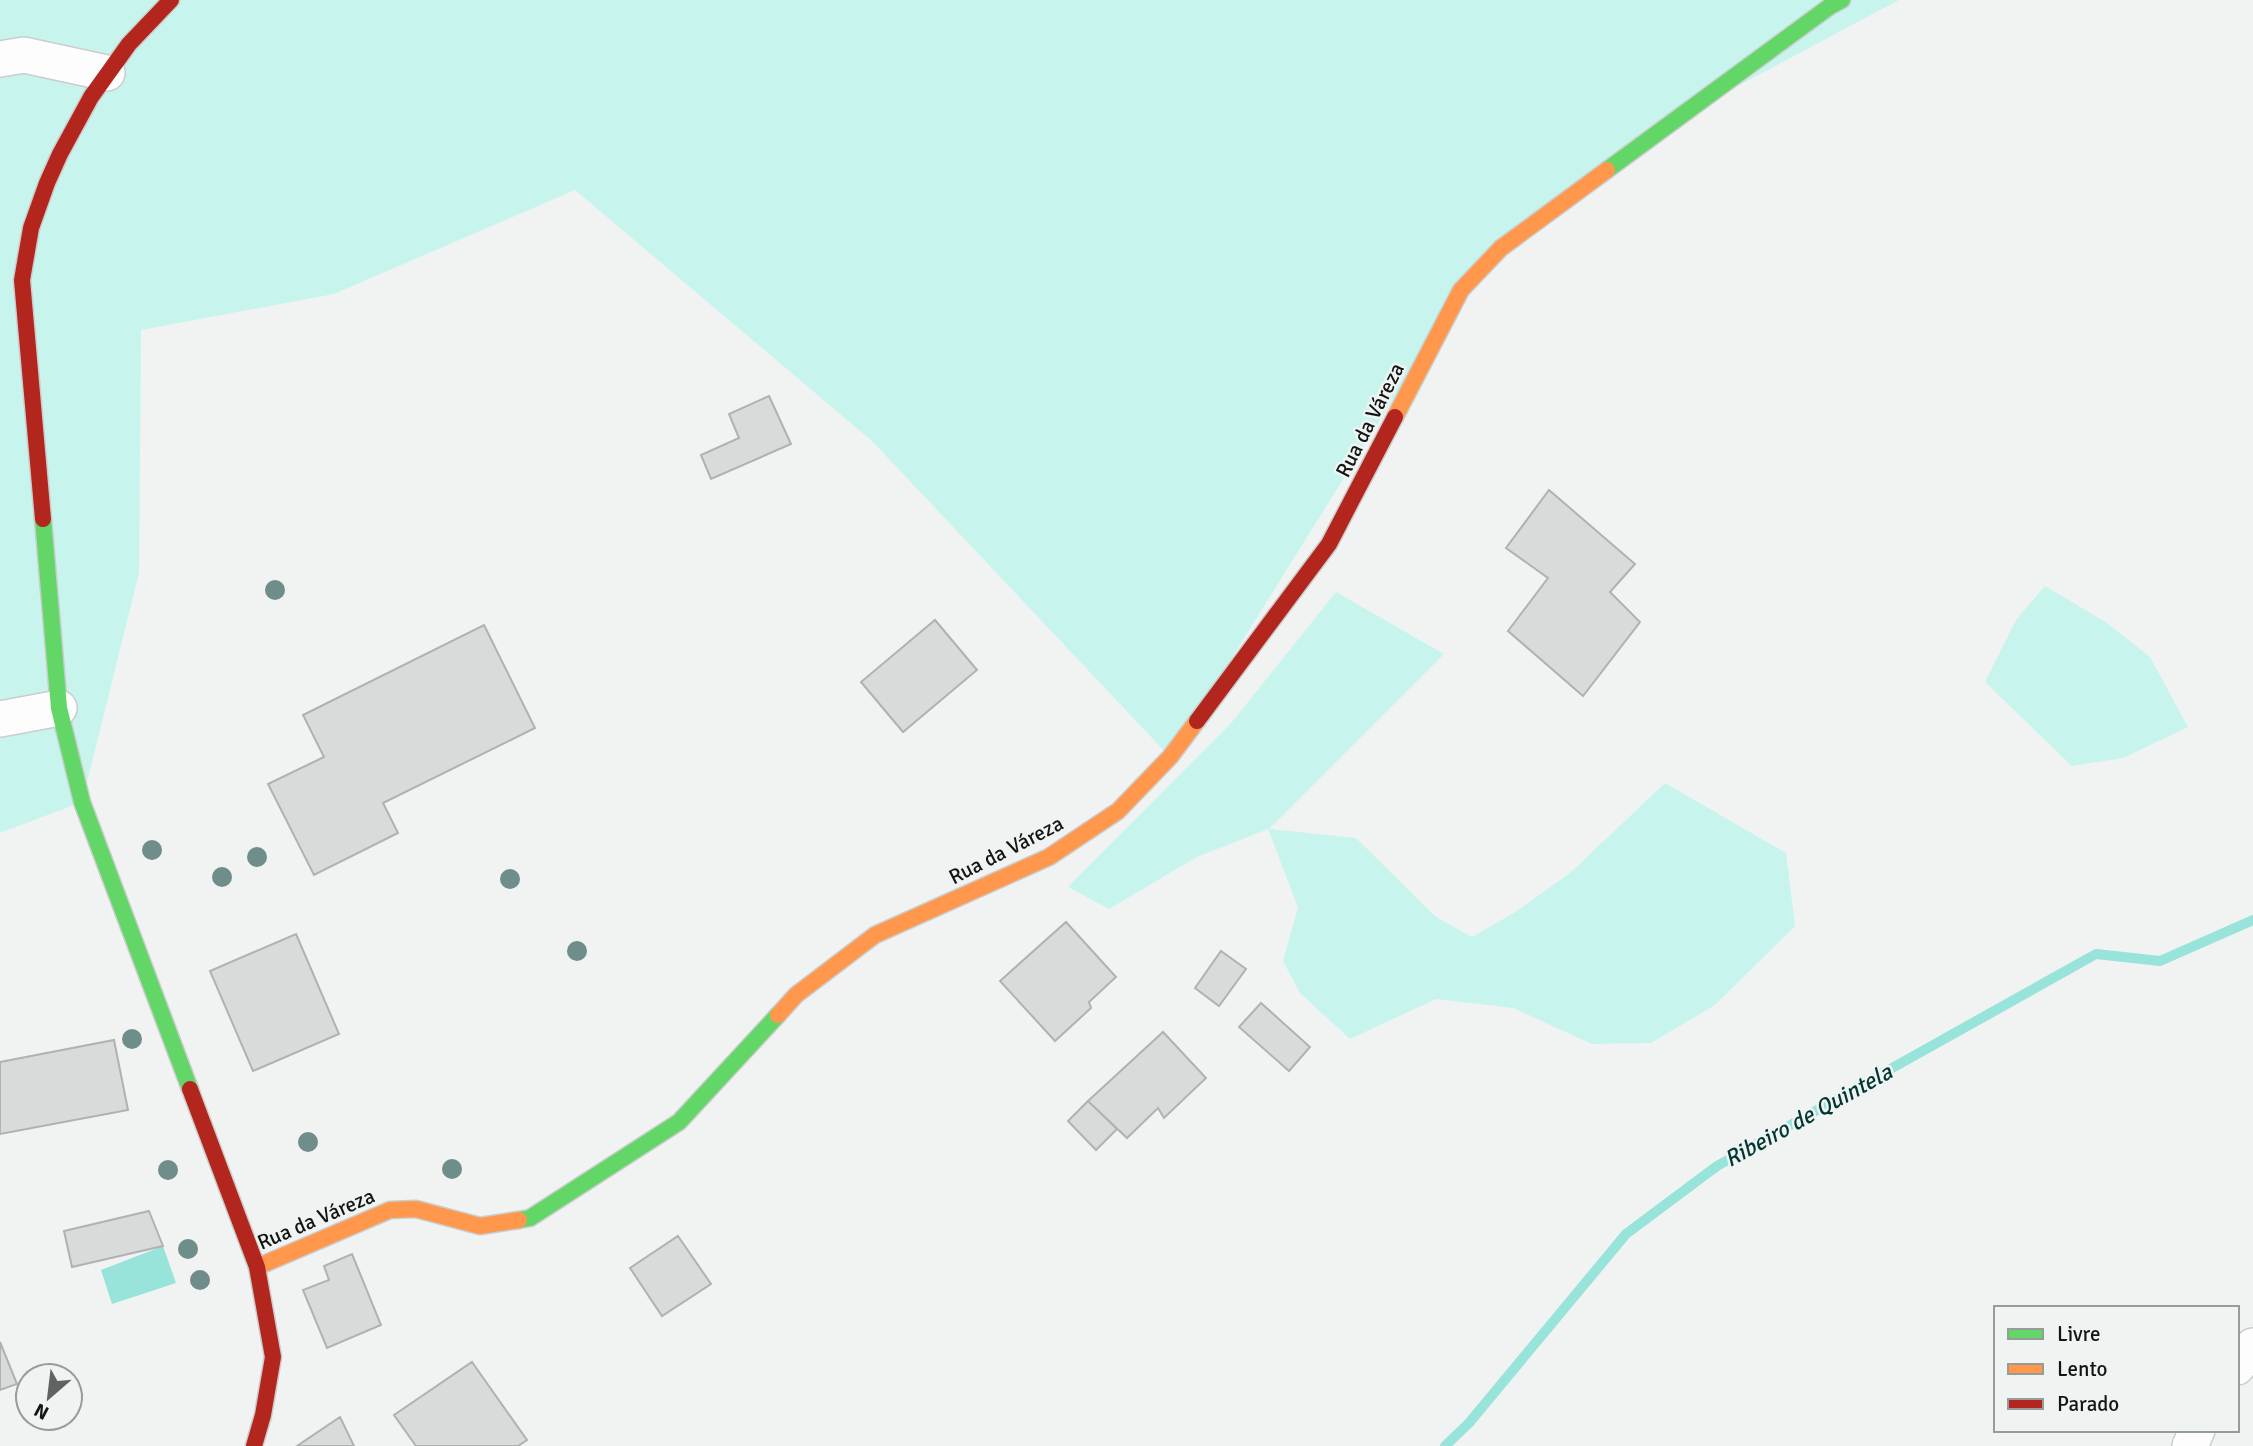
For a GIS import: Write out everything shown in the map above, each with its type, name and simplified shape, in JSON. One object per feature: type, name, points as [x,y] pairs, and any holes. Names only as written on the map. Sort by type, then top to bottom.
[{"type":"street","points":[[171,0],[160,9],[107,73],[62,150],[36,212],[22,279],[59,708],[82,802],[257,1266],[273,1357],[263,1415],[254,1446]]},
{"type":"street","name":"Rua da Váreza","points":[[257,1266],[390,1210],[416,1209],[480,1226],[530,1218],[679,1122],[796,995],[875,935],[1049,856],[1118,811],[1170,757],[1329,544],[1461,290],[1501,248],[1842,0]]},
{"type":"street","points":[[0,59],[24,55],[107,73]]},
{"type":"street","points":[[0,719],[59,708]]},
{"type":"street","points":[[2239,1364],[2253,1346]]},
{"type":"shaded area","points":[[0,0],[1899,0],[1674,120],[1461,290],[1170,757],[872,441],[575,190],[334,294],[141,330],[139,573],[82,802],[0,833]]},
{"type":"shaded area","points":[[2045,586],[2107,623],[2150,657],[2188,727],[2123,758],[2072,766],[1985,682],[2016,620]]},
{"type":"shaded area","points":[[1336,592],[1444,654],[1269,829],[1356,838],[1436,917],[1472,937],[1514,913],[1570,873],[1665,783],[1786,853],[1795,926],[1715,1005],[1651,1043],[1592,1044],[1513,1008],[1436,999],[1350,1039],[1300,993],[1283,961],[1298,907],[1268,829],[1197,857],[1109,909],[1068,887],[1232,722]]},
{"type":"shaded area","points":[[163,1246],[176,1283],[112,1304],[101,1270]]},
{"type":"building","points":[[769,396],[791,444],[711,479],[701,455],[739,438],[729,414]]},
{"type":"building","points":[[1549,490],[1635,564],[1610,592],[1640,622],[1583,696],[1508,631],[1548,578],[1506,548]]},
{"type":"building","points":[[935,620],[977,670],[903,732],[861,682]]},
{"type":"building","points":[[484,625],[535,728],[383,803],[398,833],[314,875],[268,784],[324,757],[303,715]]},
{"type":"building","points":[[1066,922],[1116,977],[1089,1002],[1091,1008],[1055,1041],[1000,981]]},
{"type":"building","points":[[296,934],[339,1034],[253,1071],[210,971]]},
{"type":"building","points":[[1221,951],[1246,969],[1219,1006],[1195,988]]},
{"type":"building","points":[[1261,1003],[1310,1047],[1289,1071],[1239,1027]]},
{"type":"building","points":[[1163,1032],[1206,1078],[1164,1118],[1158,1108],[1127,1138],[1088,1101]]},
{"type":"building","points":[[114,1040],[128,1110],[0,1134],[0,1062]]},
{"type":"building","points":[[1088,1101],[1117,1129],[1096,1150],[1068,1121]]},
{"type":"building","points":[[149,1211],[163,1246],[72,1267],[64,1231]]},
{"type":"building","points":[[678,1236],[711,1284],[662,1316],[630,1268]]},
{"type":"building","points":[[352,1254],[381,1325],[327,1348],[303,1290],[329,1280],[324,1266]]},
{"type":"building","points":[[0,1342],[14,1377],[14,1385],[0,1390]]},
{"type":"building","points":[[472,1362],[527,1440],[518,1446],[416,1446],[394,1415]]},
{"type":"building","points":[[340,1417],[354,1446],[297,1446]]},
{"type":"waterway","name":"Ribeiro de Quintela","points":[[1445,1446],[1469,1423],[1626,1234],[1717,1166],[2096,954],[2160,961],[2253,920]]},
{"type":"traffic: fast","points":[[1607,170],[1842,0]]},
{"type":"traffic: fast","points":[[43,519],[59,708],[82,802],[190,1089]]},
{"type":"traffic: fast","points":[[519,1220],[530,1218],[679,1122],[778,1015]]},
{"type":"traffic: slow","points":[[1395,417],[1461,290],[1501,248],[1607,170]]},
{"type":"traffic: slow","points":[[778,1015],[796,995],[875,935],[1049,857],[1118,811],[1170,757],[1197,721]]},
{"type":"traffic: slow","points":[[257,1267],[390,1210],[416,1209],[480,1226],[519,1220]]},
{"type":"traffic: jam","points":[[43,519],[22,280],[31,228],[60,154],[91,97],[129,44],[171,0]]},
{"type":"traffic: jam","points":[[1197,721],[1329,544],[1395,417]]},
{"type":"traffic: jam","points":[[190,1089],[257,1267],[273,1357],[263,1415],[254,1446]]}]
